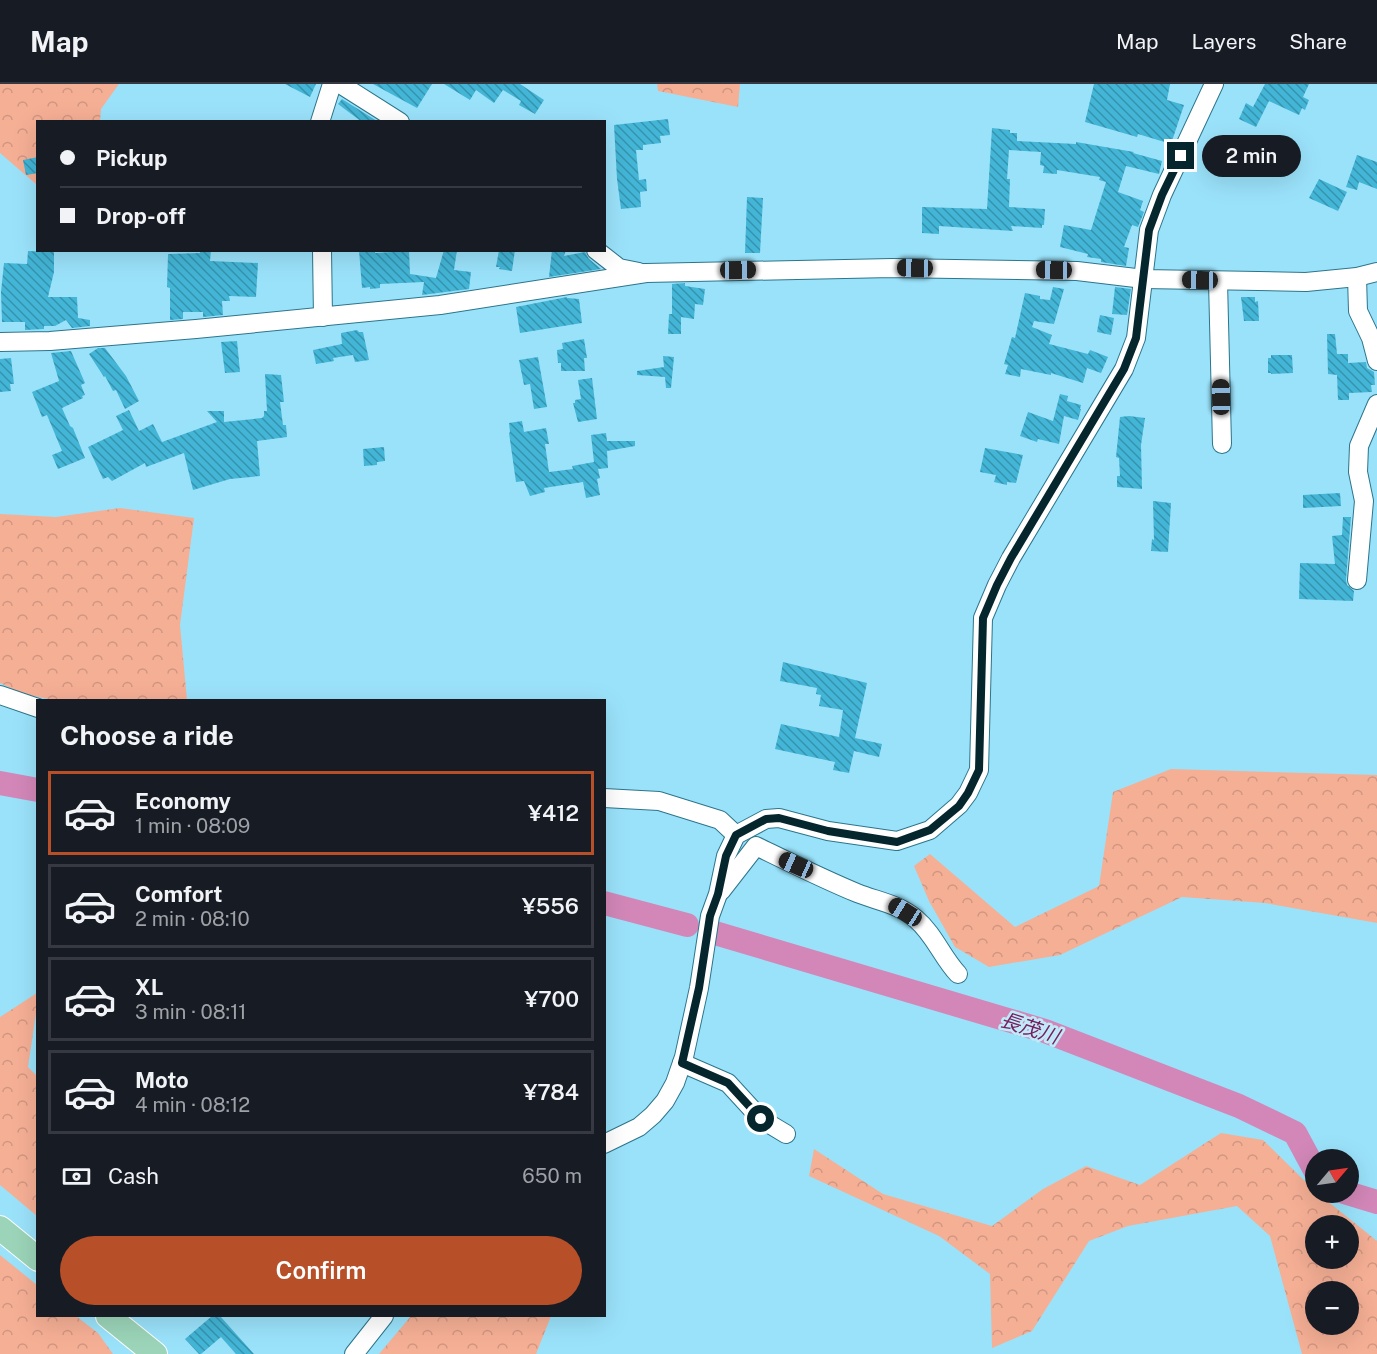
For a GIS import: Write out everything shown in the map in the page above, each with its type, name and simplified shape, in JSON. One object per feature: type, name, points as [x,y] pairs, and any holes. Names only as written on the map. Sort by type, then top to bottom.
[{"type":"main road","points":[[0,1228],[36,1257]]},
{"type":"main road","points":[[109,1317],[155,1354]]},
{"type":"street","points":[[321,120],[332,84]]},
{"type":"street","points":[[340,84],[397,120]]},
{"type":"street","points":[[606,1143],[639,1127],[653,1115],[665,1101],[682,1063],[699,988],[710,916],[718,894],[726,856],[736,835],[766,819],[779,818],[828,831],[897,842],[930,830],[959,806],[968,793],[979,770],[983,618],[1011,558],[1124,369],[1136,338],[1149,230],[1162,195],[1214,84]]},
{"type":"street","points":[[322,252],[323,317]]},
{"type":"street","points":[[599,252],[619,268],[646,273]]},
{"type":"street","points":[[0,342],[50,341],[440,305],[646,273],[892,268],[1077,271],[1144,279],[1306,282],[1357,277],[1377,272]]},
{"type":"street","points":[[1357,277],[1358,311],[1371,338],[1377,361]]},
{"type":"street","points":[[1218,280],[1222,444]]},
{"type":"street","points":[[1357,580],[1364,501],[1358,472],[1359,446],[1377,404]]},
{"type":"street","points":[[0,695],[36,707]]},
{"type":"street","points":[[606,798],[659,801],[720,820],[736,835]]},
{"type":"street","points":[[718,894],[756,846],[856,892],[895,905],[916,919],[931,936],[948,964],[958,974]]},
{"type":"street","points":[[682,1063],[728,1083],[761,1119],[786,1134]]},
{"type":"street","points":[[354,1354],[383,1317]]},
{"type":"green space","points":[[0,84],[119,84],[101,109],[100,120],[36,120],[36,184],[0,153]]},
{"type":"green space","points":[[657,84],[740,84],[738,107],[658,91]]},
{"type":"green space","points":[[120,508],[194,518],[180,625],[187,699],[49,699],[23,694],[0,683],[0,514],[56,517]]},
{"type":"green space","points":[[1171,769],[1377,775],[1377,923],[1265,903],[1182,897],[1060,955],[989,967],[955,947],[929,901],[914,866],[930,854],[1015,927],[1099,886],[1113,792]]},
{"type":"green space","points":[[36,994],[36,1014],[28,1067],[36,1075],[36,1215],[0,1185],[0,1017]]},
{"type":"green space","points":[[1221,1133],[1263,1140],[1305,1181],[1305,1203],[1330,1203],[1345,1215],[1305,1215],[1305,1269],[1359,1269],[1359,1227],[1377,1241],[1377,1354],[1302,1354],[1270,1236],[1237,1206],[1128,1226],[1089,1241],[1032,1331],[992,1348],[990,1274],[939,1236],[809,1176],[814,1149],[883,1194],[992,1226],[1043,1189],[1086,1166],[1140,1185]]},
{"type":"green space","points":[[0,1255],[36,1284],[36,1317],[77,1317],[98,1333],[113,1354],[0,1354]]},
{"type":"green space","points":[[410,1317],[551,1317],[536,1354],[379,1354]]},
{"type":"building","points":[[285,84],[316,84],[310,97]]},
{"type":"building","points":[[373,84],[432,84],[417,108]]},
{"type":"building","points":[[444,84],[520,84],[544,100],[535,114],[519,105],[521,101],[503,90],[494,103],[476,90],[470,100]]},
{"type":"building","points":[[1094,84],[1170,84],[1167,100],[1184,105],[1171,144],[1085,122]]},
{"type":"building","points":[[1265,84],[1309,84],[1303,97],[1309,100],[1305,110],[1302,108],[1299,115],[1269,101],[1256,127],[1239,119],[1246,103],[1253,107]]},
{"type":"building","points":[[342,99],[375,120],[359,120],[338,104]]},
{"type":"building","points":[[668,119],[670,135],[660,136],[661,143],[643,145],[643,150],[636,150],[639,180],[646,179],[647,191],[640,192],[641,207],[621,209],[614,125]]},
{"type":"building","points":[[992,128],[1017,133],[1017,141],[1076,144],[1076,142],[1134,152],[1162,161],[1159,174],[1126,166],[1118,192],[1143,201],[1140,210],[1144,212],[1138,227],[1132,225],[1124,247],[1129,248],[1126,266],[1101,262],[1101,259],[1087,257],[1088,254],[1060,247],[1064,225],[1091,230],[1106,182],[1099,180],[1100,177],[1057,170],[1057,174],[1043,173],[1044,166],[1040,165],[1041,152],[1009,150],[1007,179],[1010,179],[1009,207],[1045,209],[1042,228],[1011,226],[1013,231],[939,226],[939,234],[922,233],[922,207],[987,209]]},
{"type":"building","points":[[1357,155],[1377,162],[1377,189],[1359,182],[1357,190],[1346,187]]},
{"type":"building","points":[[36,157],[36,173],[26,175],[23,160]]},
{"type":"building","points":[[1319,179],[1347,192],[1338,211],[1309,198]]},
{"type":"building","points":[[747,197],[763,198],[760,253],[745,253]]},
{"type":"building","points":[[28,251],[54,252],[54,272],[48,297],[77,297],[78,318],[90,320],[90,326],[72,328],[66,320],[55,326],[44,326],[44,329],[25,330],[25,322],[2,322],[1,292],[4,263],[27,264]]},
{"type":"building","points":[[211,252],[210,261],[258,263],[256,297],[229,296],[230,301],[222,301],[223,315],[203,317],[203,312],[183,312],[183,319],[170,320],[170,288],[167,287],[168,254]]},
{"type":"building","points":[[359,252],[409,252],[410,274],[436,278],[443,252],[457,252],[454,270],[471,272],[469,289],[422,295],[424,282],[380,284],[380,288],[362,288]]},
{"type":"building","points":[[499,252],[515,252],[512,271],[496,267]]},
{"type":"building","points":[[552,252],[565,252],[564,256],[585,252],[589,259],[601,269],[549,277]]},
{"type":"building","points":[[685,283],[685,286],[705,289],[703,305],[695,304],[694,319],[681,317],[681,334],[668,334],[669,314],[672,314],[672,284]]},
{"type":"building","points":[[1053,287],[1064,289],[1054,324],[1034,321],[1032,327],[1052,335],[1049,344],[1088,354],[1090,350],[1108,357],[1101,373],[1087,368],[1083,383],[1051,373],[1051,375],[1021,369],[1020,377],[1005,374],[1008,365],[1004,364],[1012,337],[1015,338],[1025,293],[1050,300]]},
{"type":"building","points":[[1115,287],[1131,289],[1127,315],[1112,314]]},
{"type":"building","points":[[567,297],[579,299],[582,323],[520,333],[516,307]]},
{"type":"building","points":[[1241,297],[1255,297],[1255,302],[1258,301],[1259,321],[1244,321]]},
{"type":"building","points":[[1100,315],[1114,318],[1111,335],[1097,332]]},
{"type":"building","points":[[357,330],[363,332],[369,360],[355,362],[353,355],[333,358],[334,361],[316,364],[313,350],[342,344],[341,333]]},
{"type":"building","points":[[1327,334],[1335,334],[1337,354],[1348,354],[1348,363],[1366,362],[1367,368],[1374,372],[1375,385],[1371,385],[1372,392],[1349,393],[1349,400],[1338,400],[1337,375],[1328,374]]},
{"type":"building","points":[[584,339],[587,358],[584,358],[585,371],[561,371],[557,350],[563,349],[562,343]]},
{"type":"building","points":[[237,341],[240,372],[225,373],[221,342]]},
{"type":"building","points":[[98,348],[105,348],[126,376],[139,401],[125,409],[116,390],[113,391],[89,354]]},
{"type":"building","points":[[71,351],[85,383],[81,385],[85,395],[62,408],[85,458],[58,469],[52,455],[62,451],[47,415],[42,417],[32,392],[59,381],[51,353]]},
{"type":"building","points":[[1271,355],[1292,355],[1293,373],[1268,373],[1268,358],[1271,358]]},
{"type":"building","points":[[663,356],[674,357],[671,388],[666,388],[665,377],[637,375],[637,371],[664,367]]},
{"type":"building","points":[[538,357],[547,407],[534,409],[530,384],[524,385],[519,360]]},
{"type":"building","points":[[11,358],[14,384],[10,384],[11,391],[0,392],[0,359]]},
{"type":"building","points":[[265,374],[281,375],[284,402],[280,402],[287,437],[257,441],[260,476],[230,479],[193,490],[184,453],[146,467],[145,463],[112,481],[108,477],[103,479],[88,447],[123,430],[116,416],[129,410],[139,431],[153,424],[162,442],[217,422],[207,411],[224,411],[224,422],[262,418],[264,411],[267,411]]},
{"type":"building","points":[[592,378],[597,419],[578,422],[573,403],[581,399],[578,380]]},
{"type":"building","points":[[1060,394],[1068,396],[1067,401],[1081,405],[1081,409],[1078,420],[1064,416],[1059,444],[1038,439],[1037,442],[1020,436],[1028,412],[1053,421]]},
{"type":"building","points":[[1120,417],[1145,418],[1141,445],[1142,489],[1117,487],[1117,476],[1120,476],[1119,458],[1116,457]]},
{"type":"building","points":[[522,421],[524,432],[546,428],[549,444],[545,444],[549,472],[573,469],[572,466],[594,462],[591,435],[606,433],[607,441],[635,441],[635,446],[607,451],[608,468],[598,469],[600,495],[586,498],[583,482],[544,488],[545,492],[530,496],[524,481],[516,482],[509,433],[509,423]]},
{"type":"building","points":[[384,447],[385,461],[377,462],[377,465],[364,466],[363,449]]},
{"type":"building","points":[[985,448],[1023,455],[1016,483],[1007,482],[1007,485],[994,482],[996,475],[980,472]]},
{"type":"building","points":[[1340,493],[1341,506],[1303,508],[1303,495]]},
{"type":"building","points":[[1153,501],[1171,503],[1168,552],[1151,551],[1152,539],[1154,540]]},
{"type":"building","points":[[1343,517],[1351,517],[1346,580],[1347,585],[1354,591],[1353,601],[1299,599],[1300,563],[1335,564],[1332,536],[1342,535]]},
{"type":"building","points":[[783,662],[867,683],[855,738],[882,744],[879,757],[854,751],[849,773],[833,770],[835,762],[775,749],[781,724],[839,737],[843,710],[819,706],[821,695],[816,694],[817,688],[780,681]]},
{"type":"building","points":[[211,1317],[221,1317],[254,1354],[236,1354],[221,1337],[199,1354],[185,1339]]},
{"type":"waterway","name":"長茂川","points":[[0,783],[36,790]]},
{"type":"waterway","name":"長茂川","points":[[606,904],[687,925]]},
{"type":"waterway","name":"長茂川","points":[[715,933],[1045,1031],[1239,1106],[1295,1133],[1305,1152]]},
{"type":"waterway","name":"長茂川","points":[[1359,1197],[1377,1202]]},
{"type":"route","points":[[761,1119],[728,1083],[682,1063],[699,988],[710,916],[718,894],[726,856],[736,835],[766,819],[779,818],[828,831],[859,834],[897,842],[930,830],[959,806],[968,793],[979,770],[983,618],[1011,558],[1124,369],[1136,338],[1149,230],[1162,195],[1181,156]]}]
